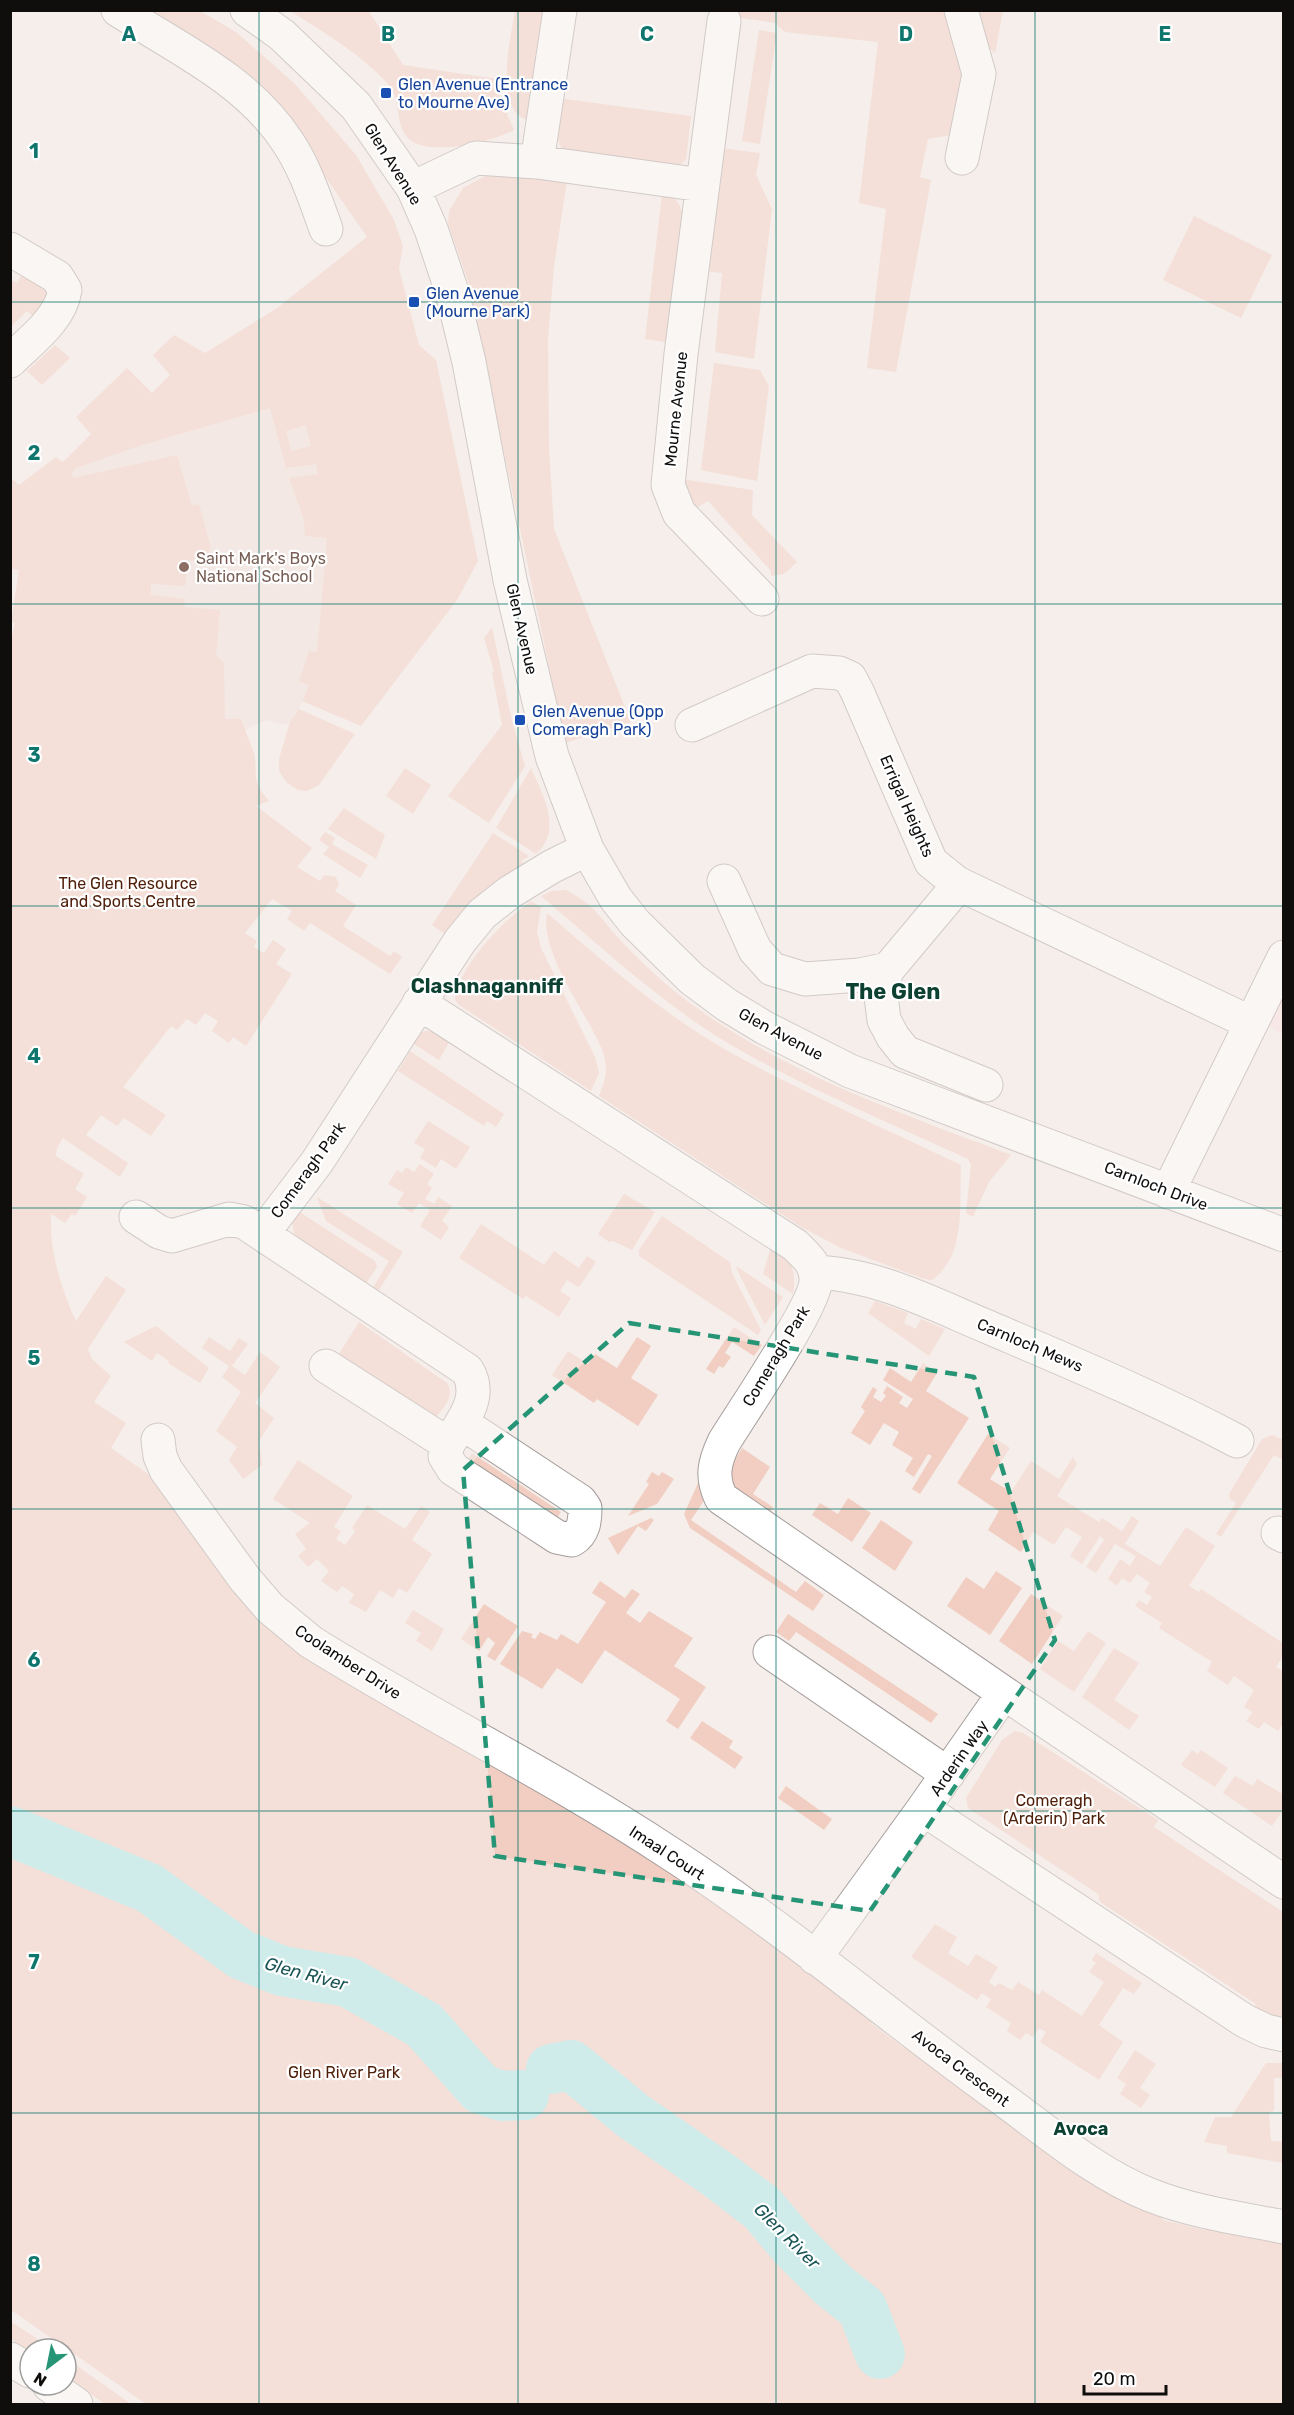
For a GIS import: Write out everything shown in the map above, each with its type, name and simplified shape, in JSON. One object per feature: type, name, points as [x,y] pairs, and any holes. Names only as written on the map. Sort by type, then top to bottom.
[{"type":"street","points":[[118,10],[223,76],[262,110],[288,141],[311,188],[326,229]]},
{"type":"street","name":"Glen Avenue","points":[[247,10],[282,35],[356,106],[412,188],[431,229],[452,292],[469,362],[510,580],[549,745],[587,849],[616,899],[635,923],[692,979],[727,1005],[765,1028],[850,1071],[1028,1137]]},
{"type":"street","points":[[537,162],[560,10]]},
{"type":"street","points":[[961,10],[979,74],[962,158]]},
{"type":"street","name":"Mourne Avenue","points":[[724,21],[681,354],[668,485],[680,513],[762,598]]},
{"type":"street","points":[[412,188],[476,158],[537,162],[702,185]]},
{"type":"street","points":[[10,249],[57,277],[65,290],[63,302],[56,315],[10,360]]},
{"type":"street","name":"Errigal Heights","points":[[692,725],[812,671],[839,673],[850,678],[932,862],[957,883],[1251,1023]]},
{"type":"street","name":"Comeragh Park","points":[[326,1366],[455,1434],[472,1403],[473,1380],[467,1370],[263,1233],[317,1162],[460,941],[482,914],[529,879],[587,849]]},
{"type":"street","points":[[724,881],[755,950],[772,969],[805,979],[860,975],[888,969]]},
{"type":"street","points":[[957,883],[956,888],[888,969],[880,988],[884,1020],[893,1037],[905,1052],[986,1085]]},
{"type":"street","points":[[1168,1192],[1284,957]]},
{"type":"street","points":[[419,1003],[795,1245],[811,1260],[815,1272]]},
{"type":"street","name":"Carnloch Drive","points":[[1028,1137],[1284,1235]]},
{"type":"street","points":[[136,1217],[159,1232],[172,1236],[229,1219],[244,1222],[263,1233]]},
{"type":"street","name":"Comeragh Park","points":[[815,1272],[817,1281],[808,1307],[724,1442],[713,1470],[721,1498],[1004,1694]]},
{"type":"street","name":"Carnloch Mews","points":[[815,1272],[840,1273],[864,1278],[938,1307],[1155,1399],[1237,1441]]},
{"type":"street","name":"Coolamber Drive","points":[[159,1440],[160,1456],[166,1470],[245,1579],[270,1608],[311,1642],[511,1759]]},
{"type":"street","points":[[770,1652],[948,1774]]},
{"type":"street","points":[[1004,1694],[1284,1882]]},
{"type":"street","name":"Arderin Way","points":[[1004,1694],[923,1809],[1245,2021],[1266,2031],[1284,2035]]},
{"type":"street","name":"Imaal Court","points":[[511,1759],[668,1852],[778,1928],[815,1958]]},
{"type":"street","points":[[815,1958],[923,1809]]},
{"type":"street","name":"Avoca Crescent","points":[[815,1958],[970,2076],[1116,2178],[1147,2194],[1184,2207],[1284,2227]]},
{"type":"highlighted area","points":[[629,1323],[974,1377],[1055,1640],[870,1911],[495,1856],[463,1470]]},
{"type":"shaded area","name":"Saint Mark's Boys National School","points":[[277,308],[334,534],[326,642],[296,716],[286,725],[266,720],[236,734],[32,511],[170,375]]},
{"type":"shaded area","points":[[1283,989],[1283,1034],[1265,1025]]},
{"type":"green space","points":[[715,10],[947,11],[947,23],[965,77],[951,135],[928,139],[920,177],[931,180],[896,372],[867,368],[886,209],[859,203],[878,42],[785,32],[775,23],[715,14]]},
{"type":"green space","name":"Glen River Park","points":[[142,11],[200,11],[236,32],[295,84],[356,155],[394,220],[403,246],[399,269],[419,345],[436,360],[478,561],[457,600],[361,726],[302,701],[309,685],[299,681],[309,651],[317,652],[327,538],[305,536],[304,520],[289,478],[318,474],[316,464],[286,468],[270,408],[142,445],[76,468],[72,472],[73,478],[177,455],[192,506],[199,504],[210,544],[209,562],[188,560],[185,586],[151,584],[151,595],[185,599],[184,607],[220,610],[216,655],[224,663],[225,719],[241,719],[255,756],[256,779],[261,791],[269,801],[256,806],[312,848],[297,867],[320,881],[324,875],[336,877],[339,885],[335,891],[356,905],[343,926],[390,956],[394,951],[402,957],[390,974],[310,923],[304,931],[287,919],[292,911],[272,899],[245,933],[257,941],[254,947],[264,953],[273,940],[286,949],[276,964],[292,974],[246,1046],[233,1037],[229,1043],[212,1031],[218,1021],[205,1013],[196,1025],[187,1019],[177,1030],[171,1026],[123,1087],[166,1115],[151,1136],[124,1118],[117,1126],[101,1115],[86,1135],[128,1163],[120,1177],[63,1138],[57,1148],[56,1156],[84,1174],[75,1189],[87,1197],[75,1216],[72,1214],[65,1223],[51,1214],[52,1241],[57,1269],[76,1321],[106,1276],[126,1290],[88,1349],[92,1359],[111,1376],[94,1402],[126,1423],[111,1448],[158,1481],[215,1558],[636,1844],[867,2009],[872,2024],[904,2048],[918,2046],[1154,2207],[1163,2220],[1205,2230],[1216,2224],[1283,2236],[1283,2404],[146,2404],[78,2357],[78,2337],[50,2337],[11,2310],[10,645],[15,623],[11,622],[19,570],[11,569],[10,477],[19,485],[56,457],[62,462],[66,459],[91,434],[76,417],[127,368],[152,393],[170,375],[153,355],[174,335],[205,353],[277,308],[367,237],[322,172]],"holes":[[[306,425],[311,446],[291,451],[286,431]]]},
{"type":"green space","points":[[290,11],[369,11],[403,65],[497,79],[500,98],[514,130],[491,139],[458,146],[427,146],[415,143],[406,136],[400,124],[395,97],[389,85],[355,54]]},
{"type":"green space","points":[[515,11],[546,11],[530,121],[518,115],[511,104],[508,90],[508,55]]},
{"type":"green space","points":[[975,11],[1003,11],[995,53],[986,45]]},
{"type":"green space","points":[[759,30],[777,33],[760,144],[742,141]]},
{"type":"green space","points":[[558,98],[691,116],[686,160],[677,167],[563,150],[556,131]]},
{"type":"green space","points":[[720,148],[760,153],[756,175],[772,209],[754,359],[715,352],[722,273],[702,271]]},
{"type":"green space","points":[[517,175],[567,181],[554,266],[548,339],[549,446],[554,529],[631,722],[565,743],[468,281],[448,224],[449,211],[463,188],[485,176]]},
{"type":"green space","points":[[662,194],[674,198],[684,216],[671,343],[645,339]]},
{"type":"green space","points":[[1194,216],[1272,255],[1241,318],[1163,280]]},
{"type":"green space","points":[[24,271],[50,291],[36,319],[27,311],[11,327],[10,280],[17,283]]},
{"type":"green space","points":[[55,345],[70,358],[42,385],[27,371]]},
{"type":"green space","points":[[714,363],[760,370],[769,386],[757,481],[701,470]]},
{"type":"green space","points":[[681,479],[753,490],[752,515],[797,562],[784,574],[771,576],[771,571],[708,501],[690,511]]},
{"type":"green space","points":[[492,627],[511,717],[525,766],[489,823],[448,796],[502,725],[492,673],[494,671],[484,638]]},
{"type":"green space","points":[[299,709],[355,734],[319,785],[307,791],[298,790],[287,783],[279,771],[279,759],[290,722]]},
{"type":"green space","points":[[405,768],[431,785],[413,814],[386,796]]},
{"type":"green space","points":[[531,768],[545,801],[549,823],[544,845],[536,854],[496,828]]},
{"type":"green space","points":[[344,808],[385,835],[376,859],[328,829]]},
{"type":"green space","points":[[325,832],[335,838],[332,844],[368,865],[360,878],[323,854],[329,847],[319,840]]},
{"type":"green space","points":[[493,833],[529,856],[521,861],[528,866],[448,936],[432,925]]},
{"type":"green space","points":[[566,890],[592,907],[622,942],[663,982],[690,1003],[765,1051],[845,1090],[1011,1155],[989,1182],[973,1217],[966,1213],[971,1165],[968,1159],[794,1079],[711,1033],[636,977],[541,896],[552,891]]},
{"type":"green space","points":[[531,901],[541,907],[537,932],[541,948],[595,1057],[599,1073],[591,1091],[459,1005],[455,1000],[464,973],[473,959],[508,920]]},
{"type":"green space","points":[[547,913],[661,1007],[710,1040],[847,1112],[961,1165],[959,1227],[951,1257],[943,1269],[932,1280],[924,1279],[841,1248],[803,1228],[599,1096],[606,1073],[603,1053],[560,972],[549,941],[546,926]]},
{"type":"green space","points":[[425,1031],[436,1031],[451,1039],[439,1060],[409,1041],[414,1035]]},
{"type":"green space","points":[[410,1051],[504,1114],[496,1127],[487,1121],[484,1126],[398,1071]]},
{"type":"green space","points":[[428,1121],[470,1147],[456,1169],[441,1159],[436,1168],[420,1158],[425,1149],[414,1143]]},
{"type":"green space","points":[[420,1164],[434,1174],[427,1184],[432,1188],[425,1199],[434,1204],[438,1197],[452,1206],[442,1221],[449,1227],[441,1240],[420,1226],[430,1210],[419,1203],[412,1213],[397,1204],[404,1193],[388,1184],[397,1170],[402,1173],[406,1167],[414,1172]]},
{"type":"green space","points":[[624,1194],[655,1212],[632,1250],[613,1241],[609,1242],[598,1234]]},
{"type":"green space","points":[[317,1197],[403,1252],[377,1293],[372,1289],[389,1261],[326,1221]]},
{"type":"green space","points":[[298,1211],[375,1261],[377,1267],[365,1285],[295,1237],[292,1222]]},
{"type":"green space","points":[[662,1216],[730,1262],[732,1273],[761,1330],[758,1335],[639,1256],[639,1250]]},
{"type":"green space","points":[[481,1224],[544,1265],[554,1251],[579,1268],[587,1256],[596,1262],[580,1286],[567,1280],[560,1291],[571,1298],[559,1317],[526,1296],[523,1299],[459,1258]]},
{"type":"green space","points":[[771,1247],[784,1255],[791,1266],[794,1279],[793,1294],[763,1274]]},
{"type":"green space","points":[[736,1266],[783,1297],[765,1325],[739,1274]]},
{"type":"green space","points":[[875,1301],[908,1313],[904,1323],[916,1329],[921,1319],[945,1329],[929,1356],[868,1313]]},
{"type":"green space","points":[[359,1322],[447,1383],[449,1398],[434,1420],[337,1357]]},
{"type":"green space","points":[[156,1326],[209,1368],[200,1383],[168,1363],[169,1361],[157,1353],[152,1361],[124,1342]]},
{"type":"green space","points":[[734,1327],[762,1345],[754,1356],[732,1342],[725,1353],[731,1357],[723,1368],[719,1366],[714,1374],[706,1369]]},
{"type":"green space","points":[[209,1337],[230,1351],[239,1338],[248,1344],[232,1366],[245,1375],[260,1352],[280,1367],[255,1403],[274,1418],[259,1441],[262,1465],[243,1479],[229,1460],[237,1447],[216,1431],[241,1392],[222,1377],[229,1366],[202,1348]]},
{"type":"green space","points":[[637,1337],[651,1346],[631,1378],[658,1395],[638,1426],[597,1399],[594,1403],[552,1375],[568,1351],[588,1364],[595,1354],[617,1368]]},
{"type":"green space","points":[[923,1363],[937,1373],[926,1391],[969,1418],[920,1494],[912,1489],[932,1456],[928,1454],[914,1477],[905,1471],[913,1458],[892,1445],[899,1432],[884,1423],[870,1445],[851,1433],[865,1411],[861,1407],[873,1387],[877,1390],[873,1397],[881,1402],[886,1396],[883,1393],[887,1386],[903,1397],[899,1403],[907,1408],[913,1399],[883,1380],[890,1368],[911,1382]]},
{"type":"green space","points":[[988,1434],[1010,1448],[990,1479],[1011,1492],[1031,1461],[1059,1479],[1073,1457],[1077,1464],[1057,1496],[1099,1522],[1102,1518],[1122,1531],[1132,1516],[1139,1521],[1125,1544],[1160,1566],[1186,1527],[1215,1546],[1189,1586],[1199,1592],[1201,1589],[1283,1643],[1283,1656],[1276,1667],[1284,1672],[1283,1724],[1278,1731],[1264,1722],[1259,1729],[1246,1721],[1253,1712],[1244,1707],[1254,1690],[1234,1676],[1228,1685],[1207,1671],[1212,1662],[1159,1628],[1162,1623],[1135,1606],[1139,1600],[1147,1605],[1152,1597],[1144,1592],[1150,1583],[1137,1574],[1130,1583],[1122,1578],[1117,1586],[1108,1579],[1120,1559],[1130,1566],[1136,1556],[1115,1544],[1096,1573],[1086,1567],[1104,1540],[1100,1536],[1082,1564],[1070,1556],[1082,1537],[1066,1527],[1054,1545],[1033,1532],[1021,1552],[988,1530],[999,1511],[957,1483]]},
{"type":"green space","points":[[1272,1435],[1283,1440],[1283,1460],[1274,1455],[1221,1537],[1216,1534],[1236,1503],[1230,1499],[1229,1494],[1262,1439]]},
{"type":"green space","points":[[742,1448],[770,1467],[753,1494],[773,1507],[770,1512],[740,1493],[731,1480],[731,1472]]},
{"type":"green space","points":[[472,1453],[561,1512],[554,1523],[465,1464]]},
{"type":"green space","points":[[298,1460],[353,1496],[334,1527],[341,1531],[336,1539],[345,1545],[355,1531],[352,1528],[367,1505],[405,1529],[421,1506],[430,1512],[412,1540],[432,1554],[407,1593],[399,1588],[393,1598],[380,1590],[366,1612],[349,1603],[354,1594],[342,1586],[337,1592],[321,1581],[329,1571],[317,1559],[308,1567],[298,1556],[306,1549],[295,1534],[310,1523],[273,1499]]},
{"type":"green space","points":[[652,1472],[659,1476],[662,1472],[674,1479],[657,1504],[628,1516],[649,1484],[646,1482]]},
{"type":"green space","points":[[698,1483],[705,1499],[691,1520],[796,1592],[805,1581],[824,1595],[813,1611],[690,1528],[684,1514]]},
{"type":"green space","points":[[848,1498],[871,1513],[852,1542],[812,1515],[820,1503],[838,1514]]},
{"type":"green space","points":[[651,1518],[654,1520],[646,1531],[638,1526],[618,1555],[608,1538]]},
{"type":"green space","points":[[881,1520],[913,1542],[895,1571],[862,1548]]},
{"type":"green space","points":[[996,1571],[1022,1588],[990,1635],[947,1606],[966,1577],[984,1589]]},
{"type":"green space","points":[[600,1581],[625,1598],[632,1589],[640,1594],[626,1613],[640,1623],[649,1611],[693,1638],[674,1666],[706,1687],[678,1729],[666,1721],[680,1699],[605,1650],[582,1684],[557,1668],[542,1689],[500,1664],[522,1631],[533,1634],[531,1637],[535,1639],[540,1632],[557,1640],[561,1634],[578,1644],[606,1602],[592,1593]]},
{"type":"green space","points":[[1031,1594],[1063,1616],[1032,1664],[999,1641]]},
{"type":"green space","points":[[484,1604],[518,1626],[495,1661],[487,1656],[495,1643],[488,1637],[479,1651],[461,1639]]},
{"type":"green space","points":[[413,1610],[444,1629],[432,1651],[416,1641],[421,1633],[405,1623]]},
{"type":"green space","points":[[788,1614],[938,1714],[931,1723],[796,1632],[789,1641],[776,1632]]},
{"type":"green space","points":[[1088,1631],[1106,1643],[1074,1692],[1040,1669],[1058,1641],[1074,1651]]},
{"type":"green space","points":[[1114,1648],[1139,1663],[1114,1700],[1139,1716],[1129,1730],[1082,1697]]},
{"type":"green space","points":[[702,1721],[733,1741],[729,1748],[743,1757],[735,1769],[690,1738]]},
{"type":"green space","name":"Comeragh (Arderin) Park","points":[[1015,1731],[1023,1733],[1158,1820],[1154,1827],[1283,1912],[1283,2017],[1280,2020],[1252,2012],[1256,2004],[1100,1902],[1098,1894],[968,1808],[966,1798],[1002,1740]]},
{"type":"green space","points":[[1192,1750],[1198,1754],[1201,1750],[1228,1768],[1215,1787],[1181,1765]]},
{"type":"green space","points":[[1235,1776],[1253,1786],[1257,1779],[1283,1794],[1283,1810],[1272,1826],[1223,1793]]},
{"type":"green space","points":[[786,1786],[832,1819],[824,1830],[778,1798]]},
{"type":"green space","points":[[935,1924],[957,1937],[948,1953],[968,1966],[976,1954],[998,1967],[989,1982],[995,1987],[999,1983],[1012,1990],[1018,1982],[1039,1995],[1042,1990],[1082,2016],[1104,1982],[1089,1972],[1096,1963],[1092,1960],[1096,1953],[1142,1983],[1134,1994],[1123,1988],[1099,2025],[1123,2042],[1099,2080],[1040,2042],[1046,2032],[1039,2028],[1033,2037],[1026,2033],[1020,2040],[1007,2031],[1011,2023],[986,2007],[991,1999],[982,1993],[977,2000],[911,1957]]},
{"type":"green space","points":[[1135,2050],[1156,2064],[1140,2088],[1150,2095],[1141,2108],[1120,2094],[1126,2084],[1117,2078]]},
{"type":"green space","points":[[1266,2063],[1283,2063],[1283,2078],[1274,2078],[1274,2111],[1269,2112],[1271,2141],[1283,2142],[1283,2163],[1227,2153],[1227,2146],[1204,2142],[1215,2117],[1231,2117]]},
{"type":"green space","points":[[10,2321],[35,2337],[18,2337],[18,2344],[11,2339]]},
{"type":"green space","points":[[78,2366],[131,2404],[105,2404],[78,2385]]},
{"type":"waterway","name":"Glen River","points":[[10,1831],[149,1888],[242,1955],[282,1971],[348,1982],[424,2025],[481,2089],[502,2096],[524,2095]]},
{"type":"waterway","name":"Glen River","points":[[551,2069],[571,2065],[633,2116],[762,2208],[794,2246],[833,2285],[862,2308],[880,2354]]},
{"type":"place","name":"Glen Avenue (Entrance to Mourne Ave)","points":[[386,93]]},
{"type":"place","name":"Glen Avenue (Mourne Park)","points":[[414,302]]},
{"type":"place","name":"Saint Mark's Boys National School","points":[[184,567]]},
{"type":"place","name":"Glen Avenue (Opp Comeragh Park)","points":[[520,720]]},
{"type":"district","name":"Clashnaganniff","points":[[487,986]]},
{"type":"district","name":"The Glen","points":[[893,991]]},
{"type":"district","name":"Avoca","points":[[1081,2129]]},
{"type":"park label","name":"The Glen Resource and Sports Centre","points":[[128,892]]}]
